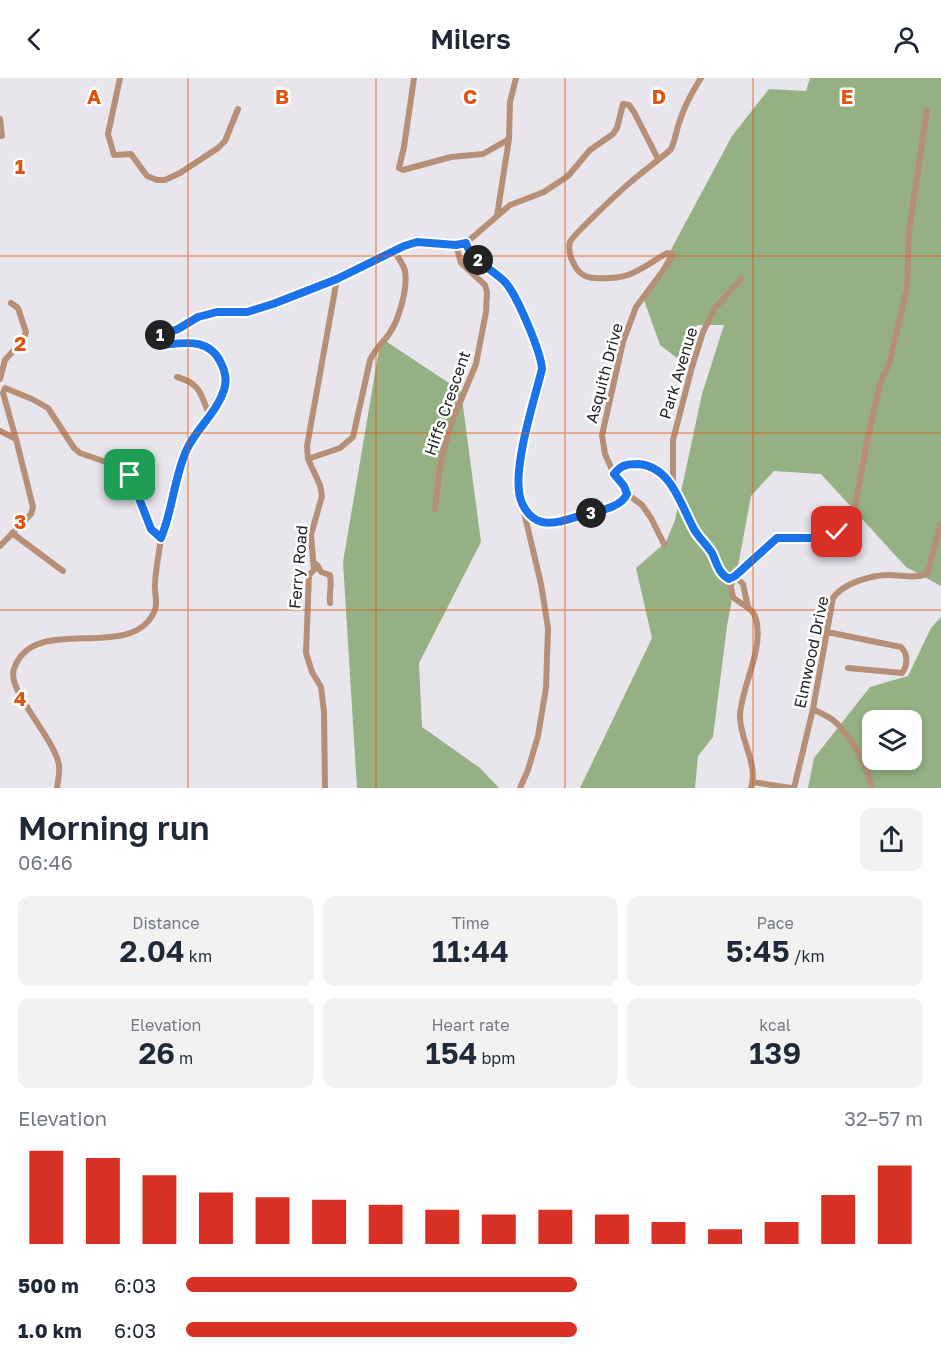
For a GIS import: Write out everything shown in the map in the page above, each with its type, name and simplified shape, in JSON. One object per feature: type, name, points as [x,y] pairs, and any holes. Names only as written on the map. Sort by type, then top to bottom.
[{"type":"street","points":[[120,78],[108,134],[114,155],[131,154],[145,174],[157,180],[165,180],[180,173],[218,148],[225,141],[238,109]]},
{"type":"street","points":[[414,78],[399,168],[403,170],[451,158],[483,154],[509,139]]},
{"type":"street","points":[[497,216],[509,139],[510,102],[516,78]]},
{"type":"street","points":[[57,788],[60,767],[52,744],[16,690],[12,679],[14,669],[22,655],[35,644],[71,638],[126,635],[147,622],[156,607],[155,585],[161,538],[182,462],[188,446],[225,389],[224,370],[212,350],[200,344],[185,341],[161,345],[155,341],[157,337],[178,329],[198,317],[217,312],[247,312],[337,279],[417,242],[456,245],[466,243],[510,205],[544,192],[568,176],[590,150],[613,134],[617,128],[623,104],[629,105],[634,112],[657,159],[670,151],[680,118],[701,78]]},
{"type":"street","points":[[732,577],[777,538],[825,538],[848,525],[853,517],[880,384],[889,364],[907,289],[910,220],[927,110]]},
{"type":"street","points":[[0,119],[2,136]]},
{"type":"street","name":"Asquith Drive","points":[[657,159],[574,235],[570,242],[570,253],[580,272],[589,278],[610,279],[628,276],[667,253],[672,254],[668,264],[636,307],[623,342],[602,435],[605,454],[614,474],[624,486],[627,494],[642,505],[664,544]]},
{"type":"street","points":[[466,243],[471,254],[508,285],[540,354],[542,369],[519,472],[519,491],[541,584],[548,628],[546,688],[538,736],[520,788]]},
{"type":"street","name":"Hiffs Crescent","points":[[435,509],[443,455],[451,424],[476,364],[486,312],[485,285],[461,263],[456,245]]},
{"type":"street","points":[[308,459],[340,448],[353,436],[370,360],[375,349],[390,333],[399,314],[403,297],[405,274],[402,262],[394,251]]},
{"type":"street","name":"Ferry Road","points":[[326,788],[321,687],[312,672],[306,653],[309,575],[314,570],[311,535],[322,496],[320,485],[308,459],[307,446],[337,279]]},
{"type":"street","name":"Park Avenue","points":[[673,486],[673,440],[695,358],[715,308],[741,279]]},
{"type":"street","points":[[11,303],[18,308],[26,332],[5,360],[0,380],[5,388],[48,408],[74,448],[80,453],[127,471],[151,529],[161,538]]},
{"type":"street","points":[[177,377],[188,380],[196,386],[210,415]]},
{"type":"street","points":[[0,546],[31,514],[33,507],[3,393],[5,388]]},
{"type":"street","points":[[0,431],[16,439]]},
{"type":"street","points":[[614,474],[620,466],[630,464],[644,464],[660,472],[673,486],[695,531],[712,553],[723,575],[732,577],[743,584],[748,607]]},
{"type":"street","points":[[522,504],[531,517],[543,522],[553,522],[599,511],[622,502],[627,494]]},
{"type":"street","name":"Elmwood Drive","points":[[793,788],[813,709],[833,598],[838,591],[876,575],[919,577],[927,573],[941,524]]},
{"type":"street","points":[[12,533],[63,571]]},
{"type":"street","points":[[313,561],[321,572],[330,575],[332,585],[329,595],[330,603]]},
{"type":"street","points":[[732,577],[733,597],[748,607],[757,620],[757,640],[742,700],[740,719],[749,756],[752,785],[793,788]]},
{"type":"street","points":[[827,632],[901,647],[906,654],[905,669],[902,673],[848,668]]},
{"type":"street","points":[[813,709],[836,722],[846,734],[866,770],[872,788]]},
{"type":"green space","points":[[810,78],[941,78],[941,586],[906,567],[821,474],[774,471],[751,496],[727,626],[713,737],[698,756],[695,788],[580,788],[652,638],[636,568],[666,542],[675,520],[702,394],[724,325],[697,325],[681,361],[660,345],[644,300],[732,136],[769,89],[806,91]]},
{"type":"green space","points":[[381,338],[461,391],[481,542],[419,663],[422,727],[480,768],[499,788],[357,788],[343,562]]},
{"type":"green space","points":[[941,617],[941,788],[808,788],[814,758],[870,687],[908,676],[931,628]]},
{"type":"route","points":[[130,475],[151,529],[161,538],[188,446],[225,389],[224,370],[212,350],[200,344],[185,341],[161,345],[155,341],[157,337],[178,329],[198,317],[217,312],[247,312],[273,304],[337,279],[404,246],[417,242],[456,245],[466,243],[471,254],[508,285],[540,354],[542,369],[519,472],[522,504],[531,517],[543,522],[553,522],[599,511],[622,502],[627,494],[624,486],[614,474],[620,466],[644,464],[660,472],[673,486],[695,531],[709,548],[718,568],[729,579],[777,538],[825,538],[837,532]]}]
